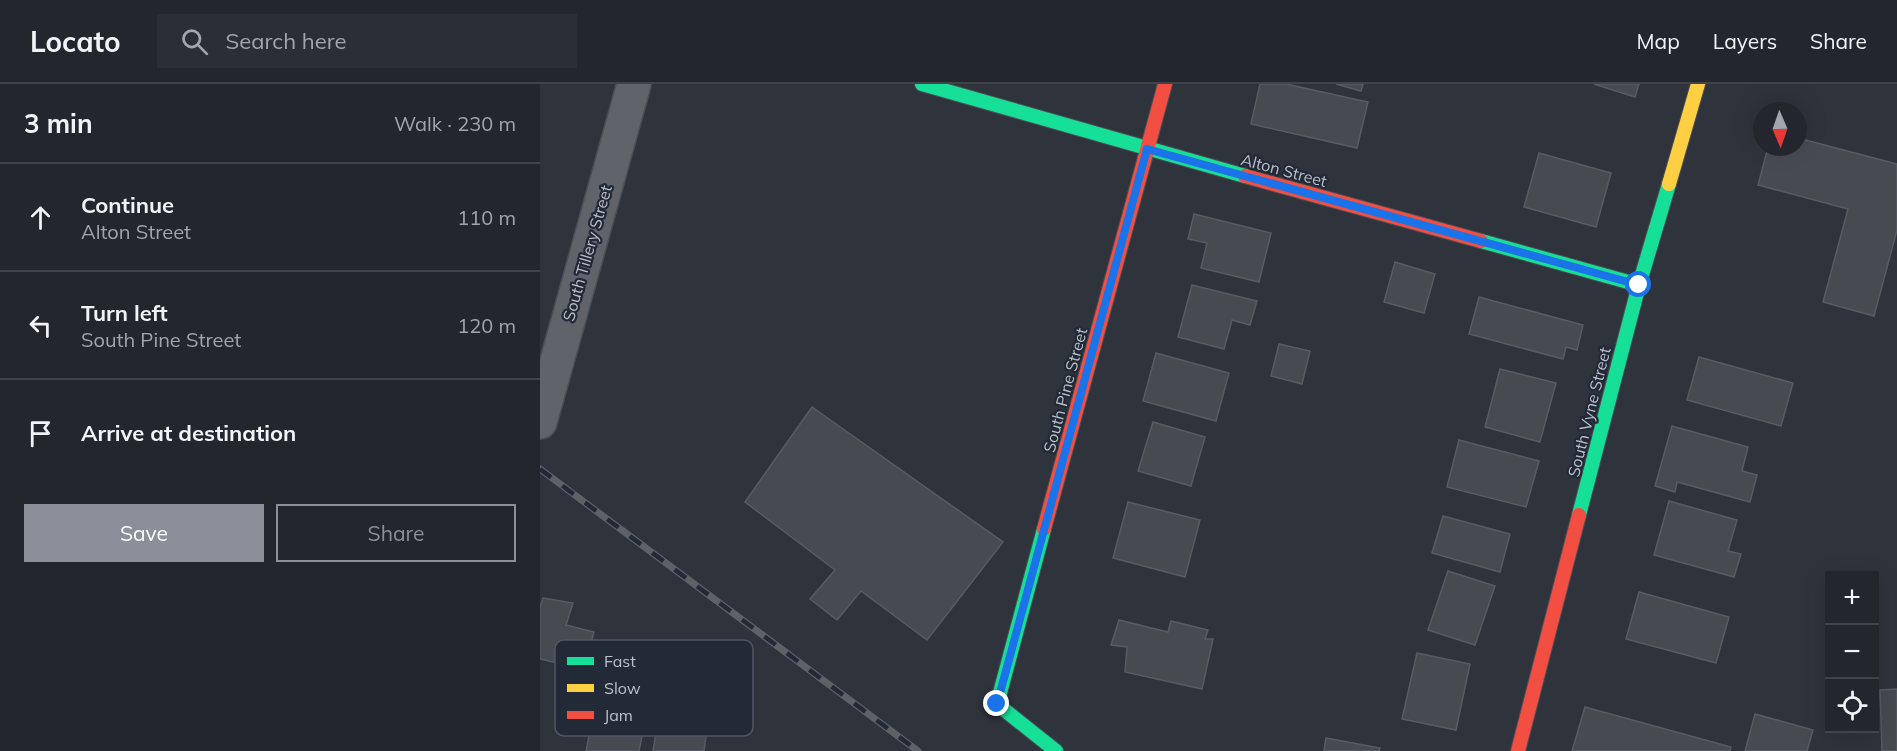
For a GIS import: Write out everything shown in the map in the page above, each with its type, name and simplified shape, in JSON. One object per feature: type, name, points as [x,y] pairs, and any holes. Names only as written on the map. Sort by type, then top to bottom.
[{"type":"street","name":"South Tillery Street","points":[[540,422],[634,84]]},
{"type":"street","name":"Alton Street","points":[[922,84],[1147,149],[1639,285]]},
{"type":"street","name":"South Pine Street","points":[[1056,751],[997,704],[1165,84]]},
{"type":"street","name":"South Vyne Street","points":[[1518,751],[1639,285],[1698,84]]},
{"type":"building","points":[[1260,84],[1286,84],[1368,102],[1357,148],[1251,124]]},
{"type":"building","points":[[1336,84],[1363,84],[1361,91]]},
{"type":"building","points":[[1594,84],[1639,84],[1635,97]]},
{"type":"building","points":[[1807,140],[1897,164],[1897,230],[1874,316],[1823,302],[1848,209],[1758,185],[1766,156],[1807,156]]},
{"type":"building","points":[[1539,153],[1611,173],[1596,227],[1524,207]]},
{"type":"building","points":[[1194,214],[1271,233],[1259,282],[1201,268],[1207,243],[1188,239]]},
{"type":"building","points":[[1395,262],[1435,274],[1424,313],[1384,302]]},
{"type":"building","points":[[1192,285],[1257,301],[1250,325],[1232,320],[1224,349],[1178,337]]},
{"type":"building","points":[[1479,297],[1583,325],[1577,350],[1566,347],[1563,359],[1469,334]]},
{"type":"building","points":[[1279,344],[1310,351],[1302,384],[1271,376]]},
{"type":"building","points":[[1156,353],[1229,373],[1216,421],[1143,401]]},
{"type":"building","points":[[1699,357],[1793,383],[1781,426],[1687,400]]},
{"type":"building","points":[[1500,369],[1556,383],[1540,442],[1485,427]]},
{"type":"building","points":[[812,407],[1003,542],[927,640],[861,591],[837,620],[810,599],[835,570],[745,502]]},
{"type":"building","points":[[1153,422],[1205,437],[1191,486],[1138,471]]},
{"type":"building","points":[[1672,426],[1748,447],[1742,471],[1757,475],[1750,502],[1677,482],[1675,492],[1655,486]]},
{"type":"building","points":[[1459,440],[1539,461],[1526,507],[1447,487]]},
{"type":"building","points":[[1669,501],[1737,520],[1728,551],[1741,554],[1734,577],[1654,555]]},
{"type":"building","points":[[1128,502],[1200,520],[1185,577],[1113,558]]},
{"type":"building","points":[[1443,516],[1510,534],[1500,572],[1432,553]]},
{"type":"building","points":[[1448,571],[1495,586],[1475,645],[1428,630]]},
{"type":"building","points":[[1639,592],[1729,617],[1716,663],[1626,639]]},
{"type":"building","points":[[543,598],[573,603],[566,625],[594,632],[592,640],[555,640],[555,662],[540,659],[540,607]]},
{"type":"building","points":[[1119,620],[1168,632],[1171,621],[1208,630],[1205,639],[1213,639],[1202,689],[1125,672],[1127,647],[1111,645]]},
{"type":"building","points":[[1417,653],[1470,664],[1456,730],[1402,719]]},
{"type":"building","points":[[1897,689],[1897,751],[1882,751],[1880,690]]},
{"type":"building","points":[[1585,707],[1731,747],[1730,751],[1572,751]]},
{"type":"building","points":[[1755,714],[1813,730],[1807,751],[1745,751]]},
{"type":"building","points":[[589,736],[642,736],[639,751],[586,751]]},
{"type":"building","points":[[656,736],[706,736],[704,751],[653,751]]},
{"type":"building","points":[[1326,738],[1380,748],[1379,751],[1324,751]]},
{"type":"railway","points":[[540,469],[918,751]]},
{"type":"traffic: fast","points":[[922,84],[1245,176]]},
{"type":"traffic: fast","points":[[1579,515],[1639,285],[1669,184]]},
{"type":"traffic: fast","points":[[1481,241],[1639,285]]},
{"type":"traffic: fast","points":[[1044,529],[997,704],[1056,751]]},
{"type":"traffic: slow","points":[[1669,184],[1698,84]]},
{"type":"traffic: jam","points":[[1044,529],[1165,84]]},
{"type":"traffic: jam","points":[[1245,176],[1481,241]]},
{"type":"traffic: jam","points":[[1518,751],[1579,515]]},
{"type":"route","points":[[997,704],[1147,149],[1639,285]]}]
